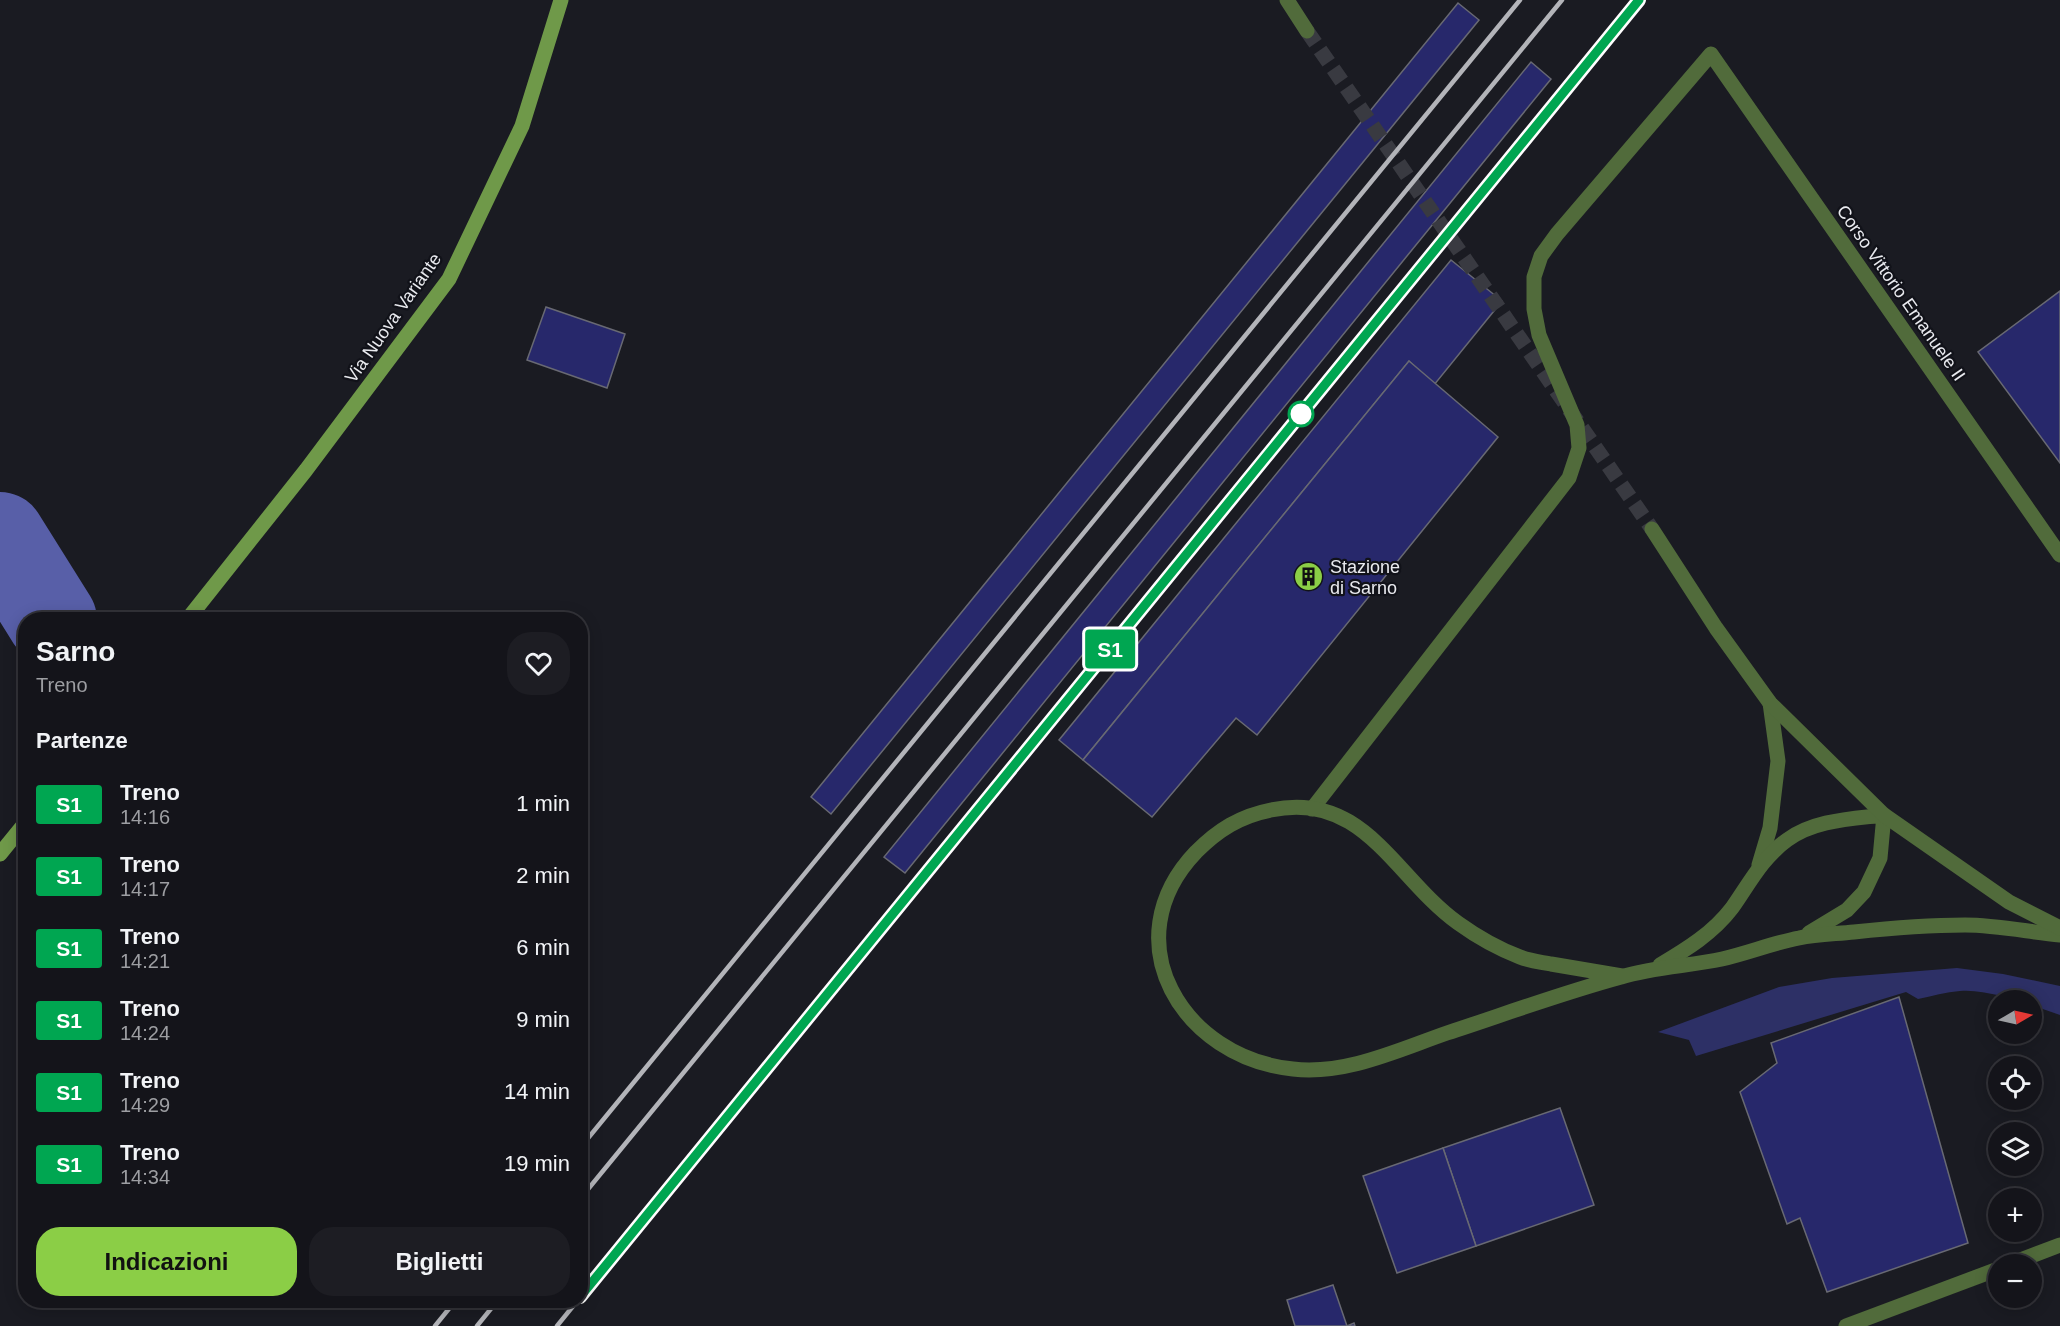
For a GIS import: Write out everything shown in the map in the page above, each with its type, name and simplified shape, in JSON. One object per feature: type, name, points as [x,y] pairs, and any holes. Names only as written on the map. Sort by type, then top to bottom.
[{"type":"main road","name":"Via Nuova Variante","points":[[193,612],[306,470],[449,279],[522,126],[561,0]]},
{"type":"main road","points":[[0,854],[18,832]]},
{"type":"street","points":[[1287,0],[1307,31]]},
{"type":"street","name":"Corso Vittorio Emanuele II","points":[[1312,809],[1569,478],[1579,448],[1577,425],[1539,335],[1534,309],[1534,277],[1541,256],[1557,234],[1711,54],[2055,536],[2060,555]]},
{"type":"street","points":[[1652,529],[1716,628],[1770,703],[1884,815],[2009,902],[2060,928]]},
{"type":"street","points":[[1759,866],[1770,828],[1778,761],[1770,703]]},
{"type":"street","points":[[1622,976],[1523,959],[1489,942],[1457,923],[1426,895],[1364,830],[1345,818],[1312,809],[1286,807],[1258,812],[1230,823],[1207,841],[1188,861],[1169,889],[1159,923],[1160,960],[1169,988],[1185,1012],[1210,1036],[1235,1051],[1266,1063],[1294,1069],[1331,1068],[1367,1061],[1520,1008],[1622,976],[1655,968],[1721,959],[1801,937],[1889,928],[1969,925],[2060,935]]},
{"type":"street","points":[[1655,968],[1706,935],[1731,909],[1759,866],[1787,839],[1820,824],[1884,815]]},
{"type":"street","points":[[1801,937],[1847,910],[1864,892],[1880,858],[1884,815]]},
{"type":"street","points":[[2036,1254],[2060,1245]]},
{"type":"street","points":[[1846,1326],[1988,1273]]},
{"type":"shaded area","points":[[1957,968],[2003,974],[2060,986],[2060,1015],[2042,1009],[2042,990],[1988,990],[1988,994],[1955,992],[1918,999],[1906,992],[1696,1056],[1689,1040],[1658,1032],[1779,987],[1832,978]]},
{"type":"building","points":[[1458,3],[1479,20],[831,814],[811,797]]},
{"type":"building","points":[[1531,62],[1551,79],[905,873],[884,857]]},
{"type":"building","points":[[1451,260],[1502,301],[1434,385],[1409,361],[1083,760],[1059,740]]},
{"type":"building","points":[[2060,291],[2060,463],[1978,352]]},
{"type":"building","points":[[546,307],[625,334],[607,388],[527,360]]},
{"type":"building","name":"Stazione di Sarno","points":[[1409,361],[1498,437],[1257,735],[1236,718],[1152,817],[1083,760]]},
{"type":"building","points":[[1899,997],[1968,1243],[1827,1292],[1800,1218],[1787,1224],[1740,1092],[1777,1063],[1771,1043]]},
{"type":"building","points":[[1560,1108],[1594,1205],[1476,1246],[1443,1148]]},
{"type":"building","points":[[1443,1148],[1476,1246],[1397,1273],[1363,1176]]},
{"type":"building","points":[[1333,1285],[1347,1326],[1295,1326],[1287,1300]]},
{"type":"waterway","points":[[0,537],[47,612]]},
{"type":"tunnel","points":[[1307,31],[1652,529]]},
{"type":"railway","points":[[588,1138],[1520,0]]},
{"type":"railway","points":[[588,1189],[1562,0]]},
{"type":"railway","points":[[588,1287],[1639,0]]},
{"type":"railway","points":[[435,1326],[450,1308]]},
{"type":"railway","points":[[477,1326],[492,1308]]},
{"type":"railway","points":[[557,1326],[572,1308]]},
{"type":"train","name":"S1","points":[[588,1287],[1639,0]]},
{"type":"place","name":"Stazione di Sarno","points":[[1309,577]]}]
